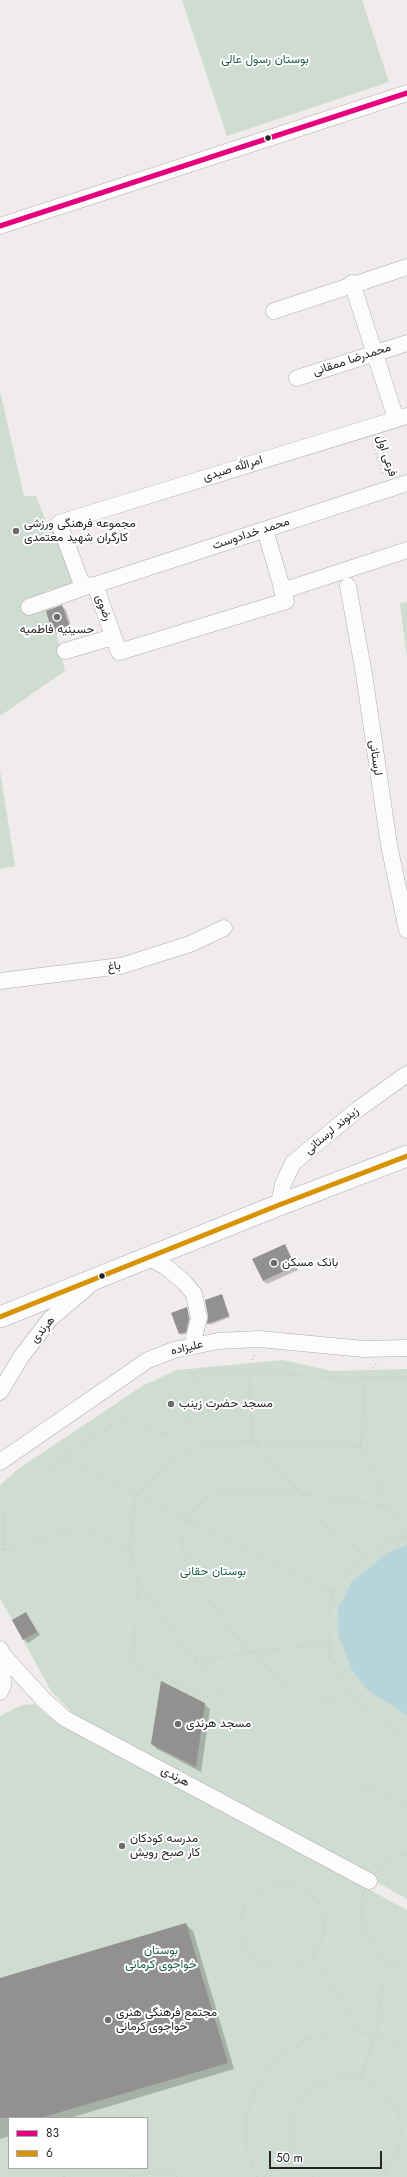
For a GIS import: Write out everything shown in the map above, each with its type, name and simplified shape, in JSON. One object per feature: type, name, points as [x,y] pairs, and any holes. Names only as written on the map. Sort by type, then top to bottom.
[{"type":"main road","points":[[0,1317],[279,1205],[407,1156]]},
{"type":"street","points":[[0,226],[407,93]]},
{"type":"street","points":[[274,311],[352,283],[407,266]]},
{"type":"street","points":[[352,283],[374,353],[402,417]]},
{"type":"street","name":"محمدرضا ممقانی","points":[[297,378],[407,343]]},
{"type":"street","name":"امرالله صیدی","points":[[59,523],[402,417]]},
{"type":"street","name":"محمد خدادوست","points":[[29,607],[91,585],[407,483]]},
{"type":"street","name":"رضوی","points":[[59,523],[81,582],[91,585],[119,652],[286,601],[282,591]]},
{"type":"street","points":[[265,530],[282,591],[407,550]]},
{"type":"street","name":"لرستانی","points":[[348,586],[364,674],[388,845],[407,930]]},
{"type":"street","name":"رضوی","points":[[65,651],[113,637]]},
{"type":"street","name":"باغ","points":[[0,981],[121,966],[190,944],[224,928]]},
{"type":"street","name":"زینوند لرستانی","points":[[279,1205],[283,1184],[293,1163],[357,1110],[407,1074]]},
{"type":"street","points":[[150,1258],[184,1282],[194,1294],[199,1318],[194,1337]]},
{"type":"street","name":"هرندی","points":[[0,1392],[21,1357],[50,1318],[99,1278]]},
{"type":"street","name":"علیزاده","points":[[0,1462],[148,1360],[187,1347],[236,1339],[259,1339],[387,1349],[407,1348]]},
{"type":"street","points":[[0,1692],[3,1686],[1,1651]]},
{"type":"street","name":"هرندی","points":[[1,1651],[43,1699],[64,1718],[369,1881]]},
{"type":"path","name":"فرعی اول","points":[[367,428],[388,490]]},
{"type":"path","points":[[259,1339],[248,1371],[253,1441],[300,1493],[330,1530],[365,1554]]},
{"type":"path","points":[[387,1349],[365,1379],[361,1447],[389,1507],[407,1536],[383,1544],[365,1554],[333,1592],[328,1618],[329,1643],[330,1656],[351,1695],[387,1726],[407,1738]]},
{"type":"path","points":[[130,1551],[82,1527],[4,1550],[4,1510],[62,1458],[120,1420],[165,1435],[211,1408],[190,1373],[248,1371],[365,1379],[407,1376]]},
{"type":"path","points":[[249,1716],[217,1686],[178,1639],[138,1580],[130,1551],[136,1496],[166,1464],[201,1444],[253,1441],[361,1447]]},
{"type":"path","points":[[62,1458],[136,1496],[186,1519],[333,1592]]},
{"type":"path","points":[[351,1695],[324,1701],[312,1707],[251,1652],[233,1633],[199,1586],[185,1556],[182,1540],[186,1519],[205,1499],[232,1491],[300,1493],[389,1507]]},
{"type":"path","points":[[138,1580],[132,1665],[208,1698]]},
{"type":"path","points":[[196,1660],[329,1643]]},
{"type":"path","points":[[360,1785],[407,1804]]},
{"type":"path","points":[[407,1854],[384,1863],[369,1881],[363,1893],[361,1912],[364,1930],[373,1946],[386,1959],[407,1967]]},
{"type":"path","points":[[285,1884],[299,1888],[310,1895],[319,1906],[323,1919],[324,1932],[320,1946],[313,1955],[300,1964],[287,1968],[273,1968],[260,1962],[249,1953],[242,1941],[239,1928],[242,1914],[248,1901],[258,1891],[271,1886],[285,1884]]},
{"type":"path","points":[[313,1955],[350,2014],[356,2032]]},
{"type":"path","points":[[361,2078],[376,2034],[386,1959]]},
{"type":"path","points":[[257,2177],[247,2153],[246,2118],[257,2086],[278,2058],[308,2039],[341,2031],[376,2034],[407,2049]]},
{"type":"path","points":[[313,2177],[297,2160],[290,2142],[290,2124],[296,2106],[308,2091],[324,2081],[336,2078],[361,2078],[377,2086],[386,2095],[398,2115],[401,2133],[398,2151],[389,2167],[378,2177]]},
{"type":"path","points":[[264,2177],[297,2160]]},
{"type":"path","points":[[385,2171],[390,2177]]},
{"type":"path","points":[[129,2177],[150,2172],[172,2174],[179,2177]]},
{"type":"green space","name":"بوستان رسول عالی","points":[[182,0],[362,0],[389,82],[227,136]]},
{"type":"green space","name":"مجموعه فرهنگی ورزشی کارگران شهید معتمدی","points":[[0,391],[24,496],[36,496],[47,524],[52,522],[76,585],[47,590],[46,588],[65,671],[0,716]]},
{"type":"green space","points":[[407,602],[407,657],[400,603]]},
{"type":"green space","points":[[0,770],[15,866],[0,869]]},
{"type":"green space","name":"بوستان حقانی","points":[[283,1360],[332,1371],[407,1369],[407,1899],[201,1782],[82,1723],[51,1691],[0,1598],[0,1485],[17,1470],[142,1386],[177,1370]]},
{"type":"green space","name":"بوستان خواجوی کرمانی","points":[[35,1704],[48,1716],[407,1910],[407,2177],[0,2177],[0,1716],[22,1705]]},
{"type":"water","points":[[407,1545],[407,1715],[367,1690],[352,1669],[339,1636],[338,1609],[352,1582],[389,1552]]},
{"type":"building","name":"حسینیه فاطمیه","points":[[62,605],[69,625],[52,631],[46,611]]},
{"type":"building","name":"بانک مسکن","points":[[285,1244],[295,1266],[263,1281],[252,1259]]},
{"type":"building","points":[[222,1294],[229,1316],[207,1324],[208,1316],[205,1300]]},
{"type":"building","points":[[187,1307],[189,1318],[186,1332],[179,1334],[171,1313]]},
{"type":"building","points":[[26,1612],[37,1632],[23,1640],[12,1620]]},
{"type":"building","name":"مسجد هرندی","points":[[161,1681],[205,1703],[196,1767],[151,1744]]},
{"type":"building","name":"مجتمع فرهنگی هنری خواجوی كرمانی","points":[[186,1923],[228,2063],[43,2117],[0,2118],[0,1978]]},
{"type":"transit line","name":"83","points":[[0,226],[407,93]]},
{"type":"transit line","name":"6","points":[[0,1317],[279,1205],[407,1156]]},
{"type":"place","name":"مجموعه فرهنگی ورزشی کارگران شهید معتمدی","points":[[16,531]]},
{"type":"place","name":"حسینیه فاطمیه","points":[[57,617]]},
{"type":"place","name":"بانک مسکن","points":[[274,1263]]},
{"type":"place","name":"مسجد حضرت زینب","points":[[171,1404]]},
{"type":"place","name":"مسجد هرندی","points":[[178,1724]]},
{"type":"place","name":"مدرسه کودکان کار صبح رویش","points":[[122,1846]]},
{"type":"place","name":"مجتمع فرهنگی هنری خواجوی كرمانی","points":[[108,2020]]}]
